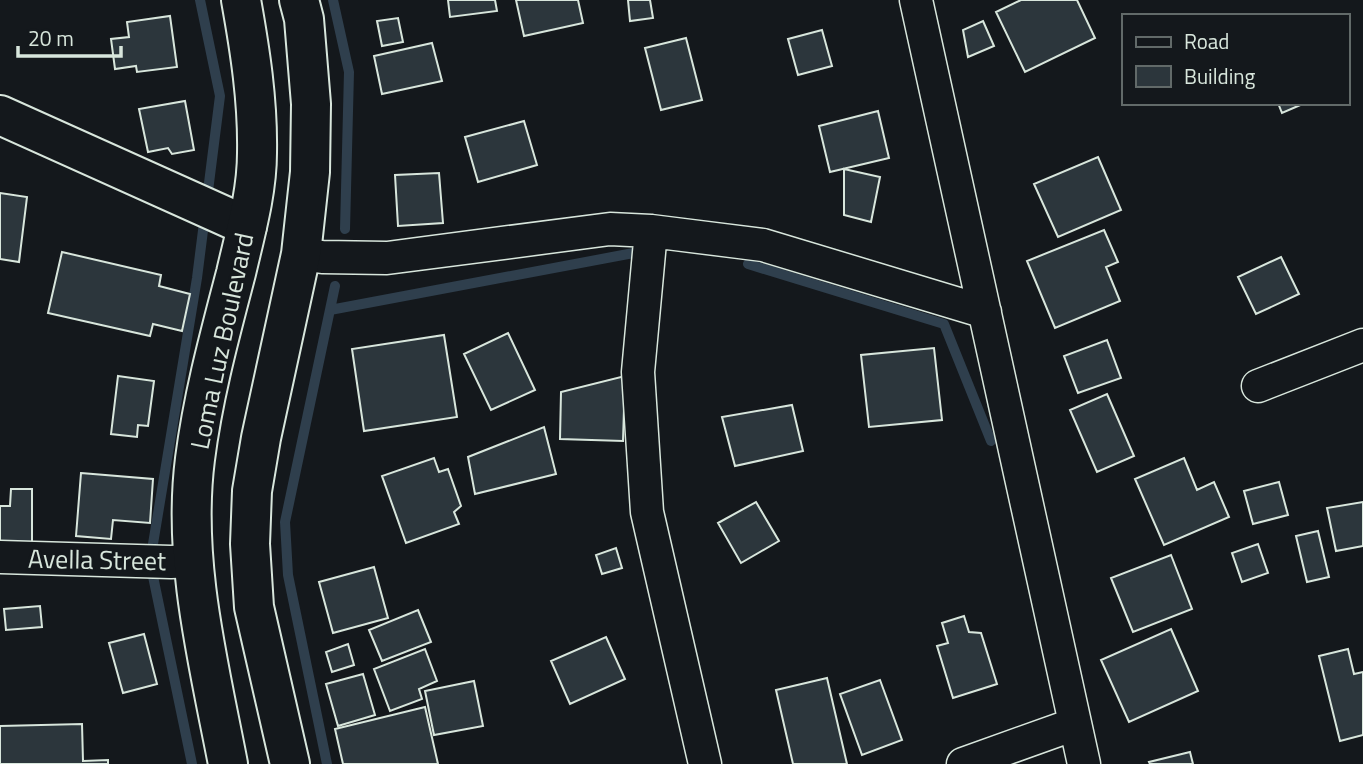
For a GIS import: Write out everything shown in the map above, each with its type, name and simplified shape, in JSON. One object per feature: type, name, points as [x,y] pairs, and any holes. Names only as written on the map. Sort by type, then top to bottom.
[{"type":"main road","name":"Loma Luz Boulevard","points":[[228,764],[207,658],[193,561],[195,462],[205,398],[247,226],[257,154],[255,98],[249,41],[241,0]]},
{"type":"main road","points":[[289,764],[254,607],[250,544],[252,491],[301,254],[310,172],[311,104],[304,19],[299,0]]},
{"type":"main road","points":[[0,115],[247,226]]},
{"type":"street","points":[[916,0],[1084,764]]},
{"type":"street","points":[[301,254],[387,258],[610,229],[651,232],[763,245],[985,312]]},
{"type":"street","points":[[651,232],[638,372],[648,512],[705,764]]},
{"type":"street","points":[[1258,386],[1363,345]]},
{"type":"street","name":"Avella Street","points":[[0,557],[193,561]]},
{"type":"street","points":[[963,764],[1075,724]]},
{"type":"building","points":[[448,0],[495,0],[497,11],[450,17]]},
{"type":"building","points":[[516,0],[578,0],[583,23],[524,36]]},
{"type":"building","points":[[628,0],[650,0],[653,18],[630,21]]},
{"type":"building","points":[[1021,0],[1077,0],[1095,38],[1025,72],[996,12]]},
{"type":"building","points":[[170,16],[177,67],[137,72],[136,66],[115,69],[111,39],[129,37],[127,22]]},
{"type":"building","points":[[398,18],[403,42],[382,46],[377,21]]},
{"type":"building","points":[[983,21],[994,46],[968,57],[963,30]]},
{"type":"building","points":[[822,30],[832,66],[798,75],[788,39]]},
{"type":"building","points":[[686,38],[702,100],[661,110],[645,48]]},
{"type":"building","points":[[432,43],[442,81],[382,94],[374,56]]},
{"type":"building","points":[[185,101],[194,150],[172,154],[168,148],[148,152],[139,109]]},
{"type":"building","points":[[1279,105],[1300,105],[1282,113]]},
{"type":"building","points":[[878,111],[889,158],[830,172],[819,126]]},
{"type":"building","points":[[524,121],[537,165],[478,182],[465,137]]},
{"type":"building","points":[[1098,157],[1121,210],[1058,237],[1034,184]]},
{"type":"building","points":[[844,169],[880,177],[871,222],[844,215]]},
{"type":"building","points":[[439,173],[443,223],[398,226],[395,175]]},
{"type":"building","points":[[0,193],[27,197],[19,262],[0,259]]},
{"type":"building","points":[[1104,230],[1118,262],[1106,267],[1120,301],[1055,328],[1027,261]]},
{"type":"building","points":[[62,252],[161,275],[159,286],[190,294],[182,331],[153,324],[150,336],[48,313]]},
{"type":"building","points":[[1281,257],[1299,294],[1256,314],[1238,277]]},
{"type":"building","points":[[508,333],[535,390],[491,410],[464,354]]},
{"type":"building","points":[[444,335],[457,417],[364,431],[352,349]]},
{"type":"building","points":[[1107,340],[1121,378],[1078,393],[1064,356]]},
{"type":"building","points":[[934,348],[942,420],[869,427],[861,355]]},
{"type":"building","points":[[118,376],[154,381],[148,426],[138,425],[137,437],[111,434]]},
{"type":"building","points":[[625,376],[623,441],[560,439],[561,392]]},
{"type":"building","points":[[1107,394],[1134,456],[1097,472],[1070,410]]},
{"type":"building","points":[[792,405],[803,451],[735,466],[722,417]]},
{"type":"building","points":[[544,427],[556,474],[475,494],[468,457]]},
{"type":"building","points":[[434,458],[439,472],[448,469],[461,506],[454,512],[459,524],[406,543],[382,476]]},
{"type":"building","points":[[1184,458],[1197,490],[1214,482],[1229,517],[1164,545],[1135,479]]},
{"type":"building","points":[[81,473],[153,479],[150,523],[113,520],[111,539],[76,536]]},
{"type":"building","points":[[1279,482],[1288,515],[1253,524],[1244,491]]},
{"type":"building","points":[[11,489],[32,489],[32,548],[0,547],[0,506],[10,506]]},
{"type":"building","points":[[756,502],[779,541],[741,563],[718,523]]},
{"type":"building","points":[[1363,502],[1363,546],[1336,551],[1327,508]]},
{"type":"building","points":[[1318,531],[1329,577],[1307,582],[1296,536]]},
{"type":"building","points":[[1258,544],[1268,573],[1242,582],[1232,553]]},
{"type":"building","points":[[616,548],[622,568],[602,574],[596,555]]},
{"type":"building","points":[[1171,555],[1192,609],[1133,632],[1111,578]]},
{"type":"building","points":[[374,567],[388,618],[333,633],[319,582]]},
{"type":"building","points":[[40,606],[42,627],[6,630],[4,609]]},
{"type":"building","points":[[418,610],[431,642],[382,661],[369,630]]},
{"type":"building","points":[[964,616],[969,632],[981,633],[997,684],[953,698],[937,646],[948,643],[942,623]]},
{"type":"building","points":[[1171,629],[1198,691],[1129,722],[1101,660]]},
{"type":"building","points":[[144,634],[157,684],[123,693],[109,643]]},
{"type":"building","points":[[606,637],[625,679],[570,704],[551,661]]},
{"type":"building","points":[[348,644],[354,665],[332,672],[326,652]]},
{"type":"building","points":[[425,649],[437,681],[419,689],[422,699],[390,711],[374,669]]},
{"type":"building","points":[[1348,649],[1354,674],[1363,672],[1363,735],[1340,741],[1319,656]]},
{"type":"building","points":[[363,674],[375,715],[338,726],[326,684]]},
{"type":"building","points":[[827,678],[847,764],[793,764],[776,690]]},
{"type":"building","points":[[880,680],[902,740],[862,755],[840,694]]},
{"type":"building","points":[[474,681],[483,726],[434,735],[425,691]]},
{"type":"building","points":[[425,707],[438,764],[343,764],[335,729]]},
{"type":"building","points":[[82,724],[83,761],[108,760],[108,764],[0,764],[0,726]]},
{"type":"building","points":[[1190,752],[1193,764],[1149,762]]},
{"type":"waterway","points":[[192,764],[150,562],[197,278],[220,96],[200,0]]},
{"type":"waterway","points":[[333,0],[349,72],[345,229]]},
{"type":"waterway","points":[[330,310],[644,251]]},
{"type":"waterway","points":[[748,264],[944,324],[991,441]]},
{"type":"waterway","points":[[327,764],[288,575],[285,522],[335,286]]}]
